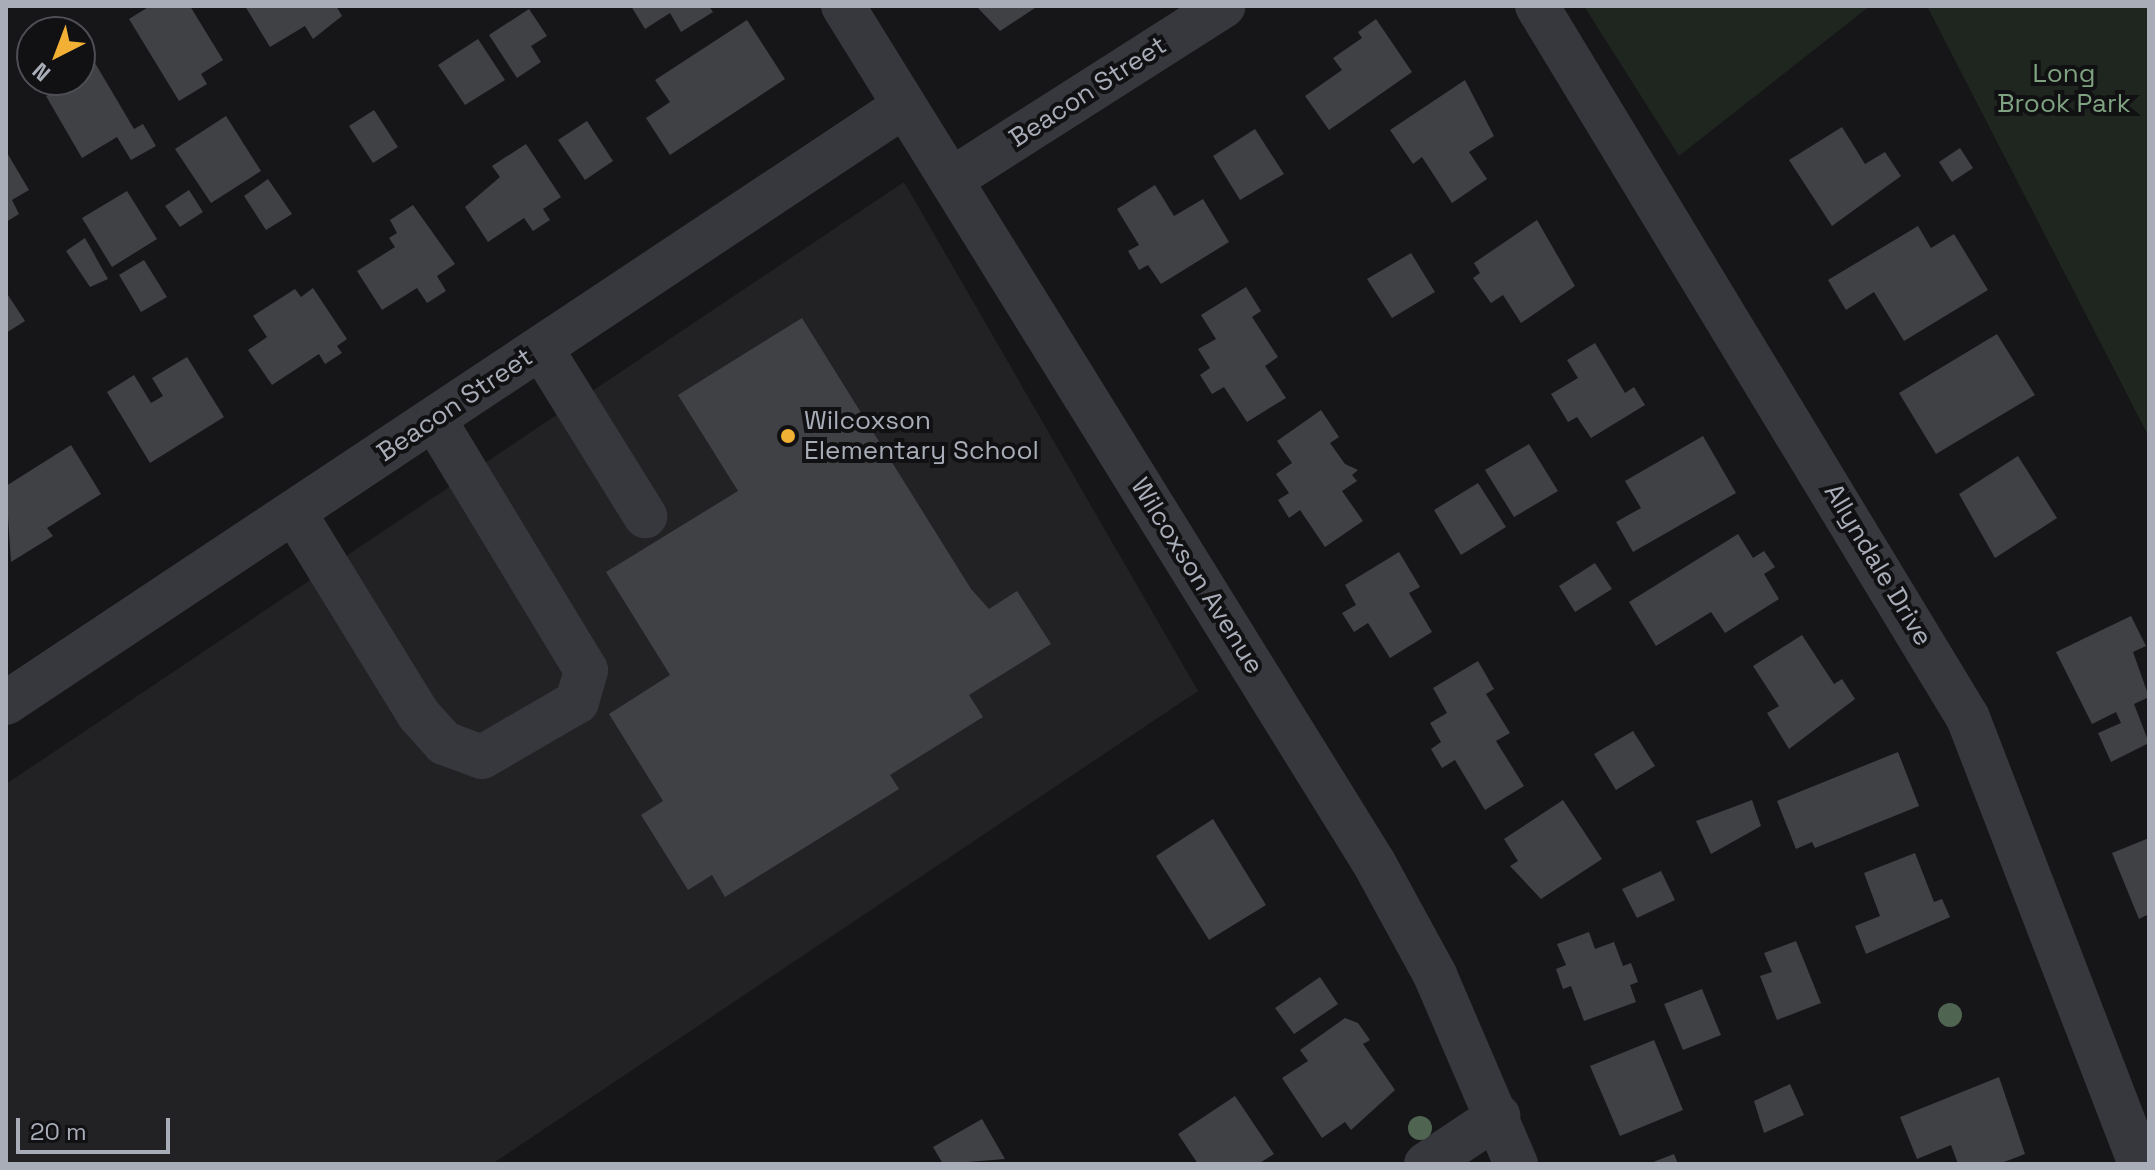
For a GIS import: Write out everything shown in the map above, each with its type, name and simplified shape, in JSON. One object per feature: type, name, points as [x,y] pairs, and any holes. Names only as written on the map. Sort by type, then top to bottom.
[{"type":"street","name":"Wilcoxson Avenue","points":[[843,6],[1374,863],[1435,975],[1516,1164]]},
{"type":"street","name":"Beacon Street","points":[[952,179],[1224,6]]},
{"type":"street","name":"Allyndale Drive","points":[[1537,6],[1968,718],[2140,1164]]},
{"type":"street","name":"Beacon Street","points":[[6,703],[904,106]]},
{"type":"street","points":[[541,348],[645,516]]},
{"type":"street","points":[[294,512],[419,715],[444,743],[482,757],[577,702],[586,670],[434,419]]},
{"type":"street","points":[[1426,1164],[1498,1116]]},
{"type":"shaded area","name":"Wilcoxson Elementary School","points":[[904,182],[1198,691],[492,1164],[8,1164],[6,784]]},
{"type":"green space","points":[[1584,6],[1870,6],[1679,156]]},
{"type":"green space","name":"Long Brook Park","points":[[1927,6],[2149,6],[2149,437]]},
{"type":"building","points":[[150,6],[190,6],[223,60],[201,74],[207,84],[179,101],[129,19]]},
{"type":"building","points":[[245,6],[336,6],[342,16],[313,39],[305,26],[270,47]]},
{"type":"building","points":[[631,6],[709,6],[713,12],[681,32],[670,13],[645,29]]},
{"type":"building","points":[[976,6],[1038,6],[1000,31]]},
{"type":"building","points":[[529,9],[547,36],[531,46],[541,62],[517,78],[489,35]]},
{"type":"building","points":[[1376,19],[1412,72],[1329,130],[1305,96],[1342,70],[1333,58],[1362,38],[1358,32]]},
{"type":"building","points":[[747,20],[785,79],[670,155],[646,118],[670,102],[655,80]]},
{"type":"building","points":[[478,39],[505,80],[465,105],[438,65]]},
{"type":"building","points":[[96,65],[134,129],[143,124],[156,146],[131,160],[117,137],[82,158],[46,96],[96,96]]},
{"type":"building","points":[[1465,80],[1494,136],[1469,152],[1487,179],[1452,203],[1422,157],[1413,164],[1390,130]]},
{"type":"building","points":[[374,110],[398,147],[373,163],[349,126]]},
{"type":"building","points":[[226,116],[261,171],[211,203],[175,149]]},
{"type":"building","points":[[587,121],[613,161],[585,180],[558,140]]},
{"type":"building","points":[[1842,127],[1865,164],[1885,152],[1901,176],[1832,226],[1789,160]]},
{"type":"building","points":[[1255,129],[1284,174],[1240,200],[1213,156]]},
{"type":"building","points":[[526,144],[561,197],[543,209],[550,220],[533,231],[524,218],[488,242],[465,207],[500,177],[492,166]]},
{"type":"building","points":[[1960,148],[1973,168],[1952,182],[1939,162]]},
{"type":"building","points":[[6,151],[29,190],[12,200],[19,214],[6,222]]},
{"type":"building","points":[[268,179],[292,214],[266,230],[244,196]]},
{"type":"building","points":[[1155,185],[1174,216],[1203,199],[1229,242],[1161,284],[1148,265],[1139,270],[1128,251],[1139,245],[1117,209]]},
{"type":"building","points":[[189,190],[203,212],[180,227],[165,206]]},
{"type":"building","points":[[127,191],[157,239],[112,267],[82,218]]},
{"type":"building","points":[[413,205],[455,264],[437,276],[446,291],[427,303],[417,288],[382,310],[357,271],[395,247],[389,238],[397,233],[390,220]]},
{"type":"building","points":[[1537,220],[1575,286],[1521,323],[1503,295],[1491,303],[1473,278],[1480,273],[1474,263]]},
{"type":"building","points":[[1918,226],[1931,248],[1954,234],[1988,290],[1904,341],[1874,292],[1846,310],[1828,280]]},
{"type":"building","points":[[85,238],[108,279],[90,287],[66,251]]},
{"type":"building","points":[[1411,253],[1435,292],[1392,318],[1367,279]]},
{"type":"building","points":[[144,260],[167,297],[141,312],[119,275]]},
{"type":"building","points":[[1246,287],[1261,311],[1252,317],[1278,357],[1265,366],[1286,398],[1247,422],[1224,387],[1212,394],[1200,375],[1210,368],[1198,349],[1216,339],[1201,315]]},
{"type":"building","points":[[313,288],[347,339],[337,346],[342,353],[325,364],[319,354],[272,385],[248,350],[267,337],[253,316],[295,289],[301,297]]},
{"type":"building","points":[[6,292],[25,321],[6,333]]},
{"type":"building","points":[[802,318],[971,589],[989,609],[1017,591],[1051,644],[969,695],[983,717],[890,775],[899,789],[725,897],[712,875],[688,890],[641,815],[663,801],[609,714],[670,675],[606,572],[738,491],[678,395]]},
{"type":"building","points":[[1997,334],[2035,395],[1936,454],[1899,393]]},
{"type":"building","points":[[1595,343],[1625,393],[1634,387],[1645,405],[1591,438],[1577,417],[1568,422],[1551,394],[1578,378],[1567,360]]},
{"type":"building","points":[[187,357],[224,417],[150,463],[107,392],[134,375],[151,403],[163,396],[152,378]]},
{"type":"building","points":[[1321,410],[1339,437],[1330,443],[1345,464],[1358,470],[1352,475],[1357,481],[1342,491],[1363,521],[1325,547],[1300,510],[1289,518],[1278,500],[1289,493],[1276,474],[1292,463],[1277,441]]},
{"type":"building","points":[[1703,436],[1736,493],[1633,552],[1616,522],[1641,508],[1625,481]]},
{"type":"building","points":[[1529,444],[1558,491],[1514,517],[1485,470]]},
{"type":"building","points":[[71,445],[101,494],[47,528],[53,536],[11,562],[6,486]]},
{"type":"building","points":[[2018,456],[2057,518],[1995,558],[1959,494]]},
{"type":"building","points":[[1478,483],[1506,527],[1461,555],[1434,510]]},
{"type":"building","points":[[1738,534],[1753,558],[1764,551],[1775,567],[1764,574],[1779,599],[1725,633],[1711,612],[1656,646],[1629,602]]},
{"type":"building","points":[[1399,552],[1420,587],[1409,593],[1432,632],[1390,658],[1368,623],[1354,632],[1342,613],[1356,605],[1345,585]]},
{"type":"building","points":[[1595,563],[1612,589],[1575,612],[1559,586]]},
{"type":"building","points":[[2131,616],[2146,646],[2133,652],[2149,697],[2134,704],[2149,743],[2111,762],[2098,733],[2121,723],[2116,712],[2092,724],[2056,652]]},
{"type":"building","points":[[1802,635],[1834,684],[1842,679],[1855,699],[1789,749],[1767,713],[1779,706],[1753,666]]},
{"type":"building","points":[[1478,661],[1494,689],[1486,694],[1510,733],[1496,741],[1524,786],[1485,810],[1455,760],[1442,768],[1431,749],[1441,742],[1430,723],[1447,713],[1433,688]]},
{"type":"building","points":[[1633,731],[1655,766],[1616,790],[1594,754]]},
{"type":"building","points":[[1898,752],[1919,806],[1815,848],[1812,842],[1796,849],[1777,801]]},
{"type":"building","points":[[1563,800],[1602,859],[1541,899],[1510,866],[1518,861],[1504,839]]},
{"type":"building","points":[[1752,800],[1761,826],[1711,854],[1696,821]]},
{"type":"building","points":[[1213,819],[1266,905],[1209,940],[1156,856]]},
{"type":"building","points":[[2149,838],[2149,914],[2139,919],[2112,853]]},
{"type":"building","points":[[1915,853],[1934,902],[1942,899],[1950,917],[1866,954],[1855,926],[1880,916],[1864,873]]},
{"type":"building","points":[[1661,871],[1675,900],[1637,918],[1622,889]]},
{"type":"building","points":[[1589,932],[1595,949],[1614,942],[1623,966],[1631,963],[1638,982],[1630,985],[1636,1002],[1584,1021],[1571,986],[1563,989],[1556,969],[1566,965],[1557,944]]},
{"type":"building","points":[[1796,941],[1821,1003],[1777,1020],[1760,976],[1772,972],[1764,953]]},
{"type":"building","points":[[1320,977],[1338,1004],[1294,1034],[1275,1008]]},
{"type":"building","points":[[1702,989],[1721,1035],[1683,1050],[1664,1004]]},
{"type":"building","points":[[1345,1018],[1358,1023],[1370,1040],[1363,1044],[1395,1090],[1351,1130],[1345,1122],[1322,1138],[1282,1078],[1308,1061],[1300,1050]]},
{"type":"building","points":[[1654,1040],[1683,1110],[1620,1136],[1590,1066]]},
{"type":"building","points":[[1999,1077],[2025,1154],[1999,1164],[1958,1164],[1951,1145],[1917,1159],[1900,1117]]},
{"type":"building","points":[[1790,1084],[1804,1115],[1764,1133],[1754,1101]]},
{"type":"building","points":[[1235,1096],[1274,1154],[1258,1164],[1198,1164],[1178,1134]]},
{"type":"building","points":[[982,1119],[1005,1159],[943,1164],[933,1147]]},
{"type":"building","points":[[1674,1154],[1678,1164],[1648,1164]]},
{"type":"place","name":"Wilcoxson Elementary School","points":[[788,436]]}]
